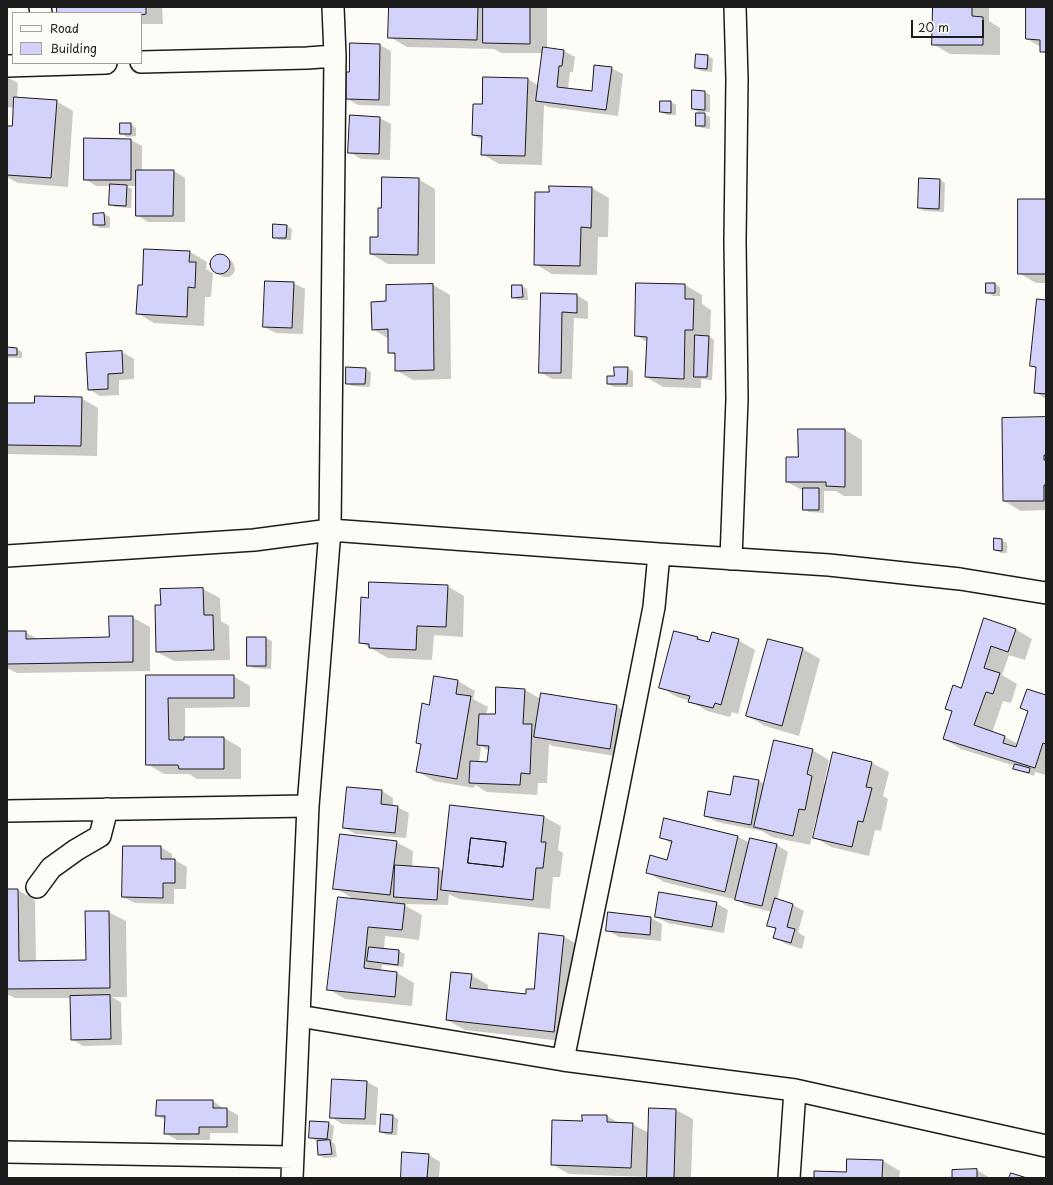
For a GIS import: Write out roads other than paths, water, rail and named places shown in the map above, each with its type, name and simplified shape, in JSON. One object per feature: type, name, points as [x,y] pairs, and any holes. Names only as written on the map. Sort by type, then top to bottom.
[{"type":"street","points":[[292,1178],[308,806],[330,530],[335,56],[333,7]]},
{"type":"street","points":[[731,559],[737,399],[735,241],[738,79],[736,7]]},
{"type":"street","points":[[142,62],[335,56]]},
{"type":"street","points":[[7,66],[44,64]]},
{"type":"street","points":[[7,556],[254,540],[330,530],[829,565],[960,579],[1046,593]]},
{"type":"street","points":[[563,1060],[654,607],[658,554]]},
{"type":"street","points":[[7,811],[308,806]]},
{"type":"street","points":[[37,887],[51,868],[76,850],[100,836],[107,809]]},
{"type":"street","points":[[299,1016],[563,1060],[795,1090],[1046,1146]]},
{"type":"street","points":[[789,1178],[795,1090]]},
{"type":"street","points":[[7,1152],[293,1157]]}]
